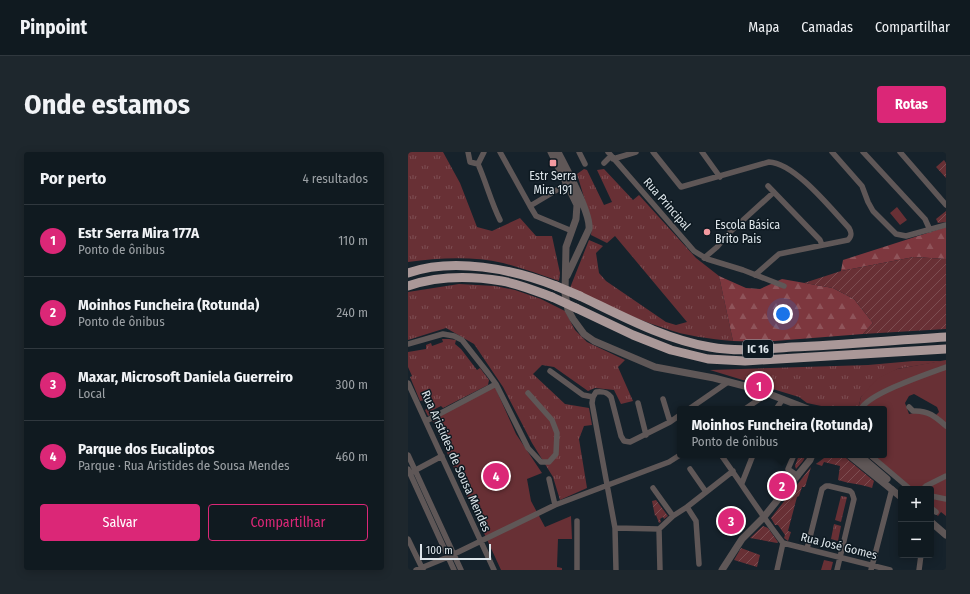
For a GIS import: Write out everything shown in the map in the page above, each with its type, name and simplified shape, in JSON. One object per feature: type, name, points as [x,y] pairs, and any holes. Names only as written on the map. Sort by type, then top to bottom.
[{"type":"highway","name":"IC 16","points":[[408,273],[445,266],[507,270],[537,278],[580,296],[638,324],[675,338],[710,347],[746,350],[946,337]]},
{"type":"highway","name":"IC 16","points":[[408,286],[444,278],[478,278],[504,281],[552,297],[633,335],[671,350],[708,359],[745,361],[946,349]]},
{"type":"street","points":[[468,152],[470,162],[478,164]]},
{"type":"street","points":[[484,152],[478,164],[500,220]]},
{"type":"street","points":[[500,152],[536,216],[572,231]]},
{"type":"street","points":[[551,152],[577,205],[576,219],[566,247],[566,293],[568,310],[584,334],[594,341],[655,367],[728,382],[768,393],[800,406]]},
{"type":"street","points":[[558,152],[589,220],[589,229],[566,278]]},
{"type":"street","points":[[580,152],[585,164]]},
{"type":"street","points":[[604,163],[611,156],[636,152]]},
{"type":"street","points":[[653,152],[681,187],[769,162],[775,162],[797,175],[850,228],[851,237],[848,240],[779,254],[755,275]]},
{"type":"street","points":[[702,152],[720,176]]},
{"type":"street","points":[[832,152],[859,181],[865,191],[871,208],[893,232],[906,236],[946,225]]},
{"type":"street","points":[[863,152],[925,219],[930,230]]},
{"type":"street","points":[[900,152],[946,205]]},
{"type":"street","name":"Rua Principal","points":[[611,156],[694,251],[704,258],[784,286]]},
{"type":"street","points":[[530,206],[567,184]]},
{"type":"street","points":[[768,186],[820,240],[822,245]]},
{"type":"street","points":[[704,258],[774,192]]},
{"type":"street","points":[[576,219],[581,216],[589,220]]},
{"type":"street","points":[[566,247],[571,253],[578,252]]},
{"type":"street","points":[[408,344],[443,334],[454,336],[462,340],[496,384],[528,448],[541,462],[548,462],[556,454],[557,433],[552,420],[528,393]]},
{"type":"street","points":[[862,406],[892,388],[946,367]]},
{"type":"street","points":[[550,370],[583,395],[593,397]]},
{"type":"street","points":[[693,406],[728,382]]},
{"type":"street","name":"Rua Aristides de Sousa Mendes","points":[[408,383],[494,570]]},
{"type":"street","points":[[426,421],[496,384]]},
{"type":"street","points":[[616,570],[615,528],[606,486],[592,403],[593,397],[596,392],[602,392],[611,397],[621,436],[624,440],[630,442],[646,435],[677,417]]},
{"type":"street","points":[[749,406],[768,393]]},
{"type":"street","points":[[664,398],[670,422]]},
{"type":"street","points":[[778,406],[783,399]]},
{"type":"street","points":[[783,399],[793,406]]},
{"type":"street","points":[[638,404],[646,435]]},
{"type":"street","points":[[909,407],[914,411],[923,410],[946,426]]},
{"type":"street","points":[[408,455],[410,471],[451,556],[461,570]]},
{"type":"street","points":[[410,471],[442,456]]},
{"type":"street","points":[[416,570],[423,569],[451,556],[555,505],[669,462],[677,456]]},
{"type":"street","points":[[723,458],[742,484],[763,518],[783,543],[776,570]]},
{"type":"street","points":[[742,484],[752,458]]},
{"type":"street","points":[[793,458],[788,469],[798,476]]},
{"type":"street","points":[[722,570],[742,539],[763,518],[811,458]]},
{"type":"street","points":[[853,458],[898,494]]},
{"type":"street","points":[[862,458],[898,488]]},
{"type":"street","points":[[874,458],[906,486]]},
{"type":"street","points":[[690,469],[706,492]]},
{"type":"street","points":[[660,570],[660,529],[673,516],[733,471]]},
{"type":"street","points":[[926,486],[946,476]]},
{"type":"street","points":[[549,479],[555,505]]},
{"type":"street","points":[[807,549],[822,489],[829,486],[850,490],[854,496],[854,499],[837,570]]},
{"type":"street","points":[[653,488],[673,516]]},
{"type":"street","points":[[871,568],[892,489]]},
{"type":"street","points":[[934,497],[946,499]]},
{"type":"street","points":[[687,507],[696,521],[699,564]]},
{"type":"street","points":[[934,520],[946,529]]},
{"type":"street","points":[[576,521],[577,570]]},
{"type":"street","points":[[934,521],[946,535]]},
{"type":"street","points":[[615,528],[660,529]]},
{"type":"street","points":[[408,539],[423,569]]},
{"type":"street","name":"Rua José Gomes","points":[[783,543],[871,568],[890,570]]},
{"type":"street","points":[[451,556],[454,570]]},
{"type":"street","points":[[920,570],[921,558]]},
{"type":"green space","points":[[408,152],[443,152],[460,183],[477,227],[492,231],[520,218],[536,236],[552,236],[560,273],[559,281],[503,263],[479,259],[432,259],[408,262]]},
{"type":"green space","points":[[944,160],[946,163],[946,178],[936,167]]},
{"type":"green space","points":[[584,169],[587,170],[604,205],[612,202],[597,170],[604,169],[633,200],[639,195],[696,258],[719,276],[733,341],[698,337],[672,331],[628,315],[570,288],[589,240],[603,246],[596,253],[599,273],[606,281],[666,322],[676,325],[687,322],[615,236],[607,243],[591,235],[592,224],[577,174]]},
{"type":"green space","points":[[897,207],[907,220],[900,225],[890,213]]},
{"type":"green space","points":[[946,211],[946,222],[938,223],[936,219]]},
{"type":"green space","points":[[946,227],[946,259],[914,257],[841,271],[843,260]]},
{"type":"green space","points":[[914,257],[946,259],[946,329],[863,334],[873,323],[854,299],[833,288],[804,283],[841,271]]},
{"type":"green space","points":[[719,276],[746,288],[760,289],[782,279],[833,288],[854,299],[873,323],[863,334],[762,342],[733,341]]},
{"type":"green space","points":[[459,284],[495,286],[515,290],[541,299],[565,311],[575,330],[587,342],[625,360],[618,367],[633,401],[621,404],[614,390],[595,388],[588,391],[554,367],[542,365],[533,374],[565,404],[589,408],[592,425],[584,426],[579,439],[587,488],[560,500],[553,477],[532,443],[503,387],[474,344],[446,328],[408,340],[408,292]]},
{"type":"green space","points":[[442,339],[456,340],[455,344],[461,349],[477,370],[480,368],[489,380],[488,385],[443,408],[441,406],[431,411],[432,414],[428,416],[425,410],[428,408],[424,400],[420,401],[410,377],[412,376],[408,367],[408,352],[426,349],[426,345],[431,343],[432,346],[443,342]]},
{"type":"green space","points":[[946,360],[946,516],[941,512],[938,516],[934,513],[934,486],[903,486],[870,458],[887,458],[887,406],[859,406],[861,397],[877,379],[897,369]],"holes":[[[914,394],[937,407],[939,412],[934,417],[920,412],[909,414],[905,403],[909,396]]]},
{"type":"green space","points":[[913,361],[943,361],[897,369],[861,397],[859,406],[821,406],[807,403],[799,397],[710,370],[868,365]]},
{"type":"green space","points":[[495,387],[516,434],[542,473],[527,479],[531,501],[545,527],[571,516],[572,539],[558,539],[557,567],[562,568],[562,570],[501,570],[432,420]]},
{"type":"green space","points":[[798,458],[804,458],[796,469],[795,466]]},
{"type":"green space","points":[[824,458],[846,458],[874,481],[872,488],[838,480],[840,466],[824,462],[822,466],[816,464]]},
{"type":"green space","points":[[811,467],[805,487],[802,487],[799,496],[797,497],[788,531],[791,532],[788,541],[784,538],[785,535],[778,525],[775,525],[771,518]]},
{"type":"green space","points":[[841,496],[847,497],[841,522],[835,520]]},
{"type":"green space","points":[[656,500],[668,516],[664,519],[663,517],[660,519],[661,522],[659,523],[656,515],[655,516],[652,501]]},
{"type":"green space","points":[[834,524],[841,526],[838,541],[831,539]]},
{"type":"green space","points":[[763,526],[768,528],[778,542],[777,543],[750,538]]},
{"type":"green space","points":[[741,548],[760,555],[757,567],[734,560]]},
{"type":"green space","points":[[824,560],[833,562],[831,570],[821,570]]},
{"type":"place","name":"Estr Serra Mira 191","points":[[553,163]]},
{"type":"place","name":"Escola Básica Brito Pais","points":[[707,232]]},
{"type":"place","name":"Estr Serra Mira 177A","points":[[759,386]]},
{"type":"place","name":"Parque dos Eucaliptos","points":[[496,476]]},
{"type":"place","name":"Moinhos Funcheira (Rotunda)","points":[[782,486]]},
{"type":"place","name":"Maxar, Microsoft Daniela Guerreiro","points":[[731,521]]}]
